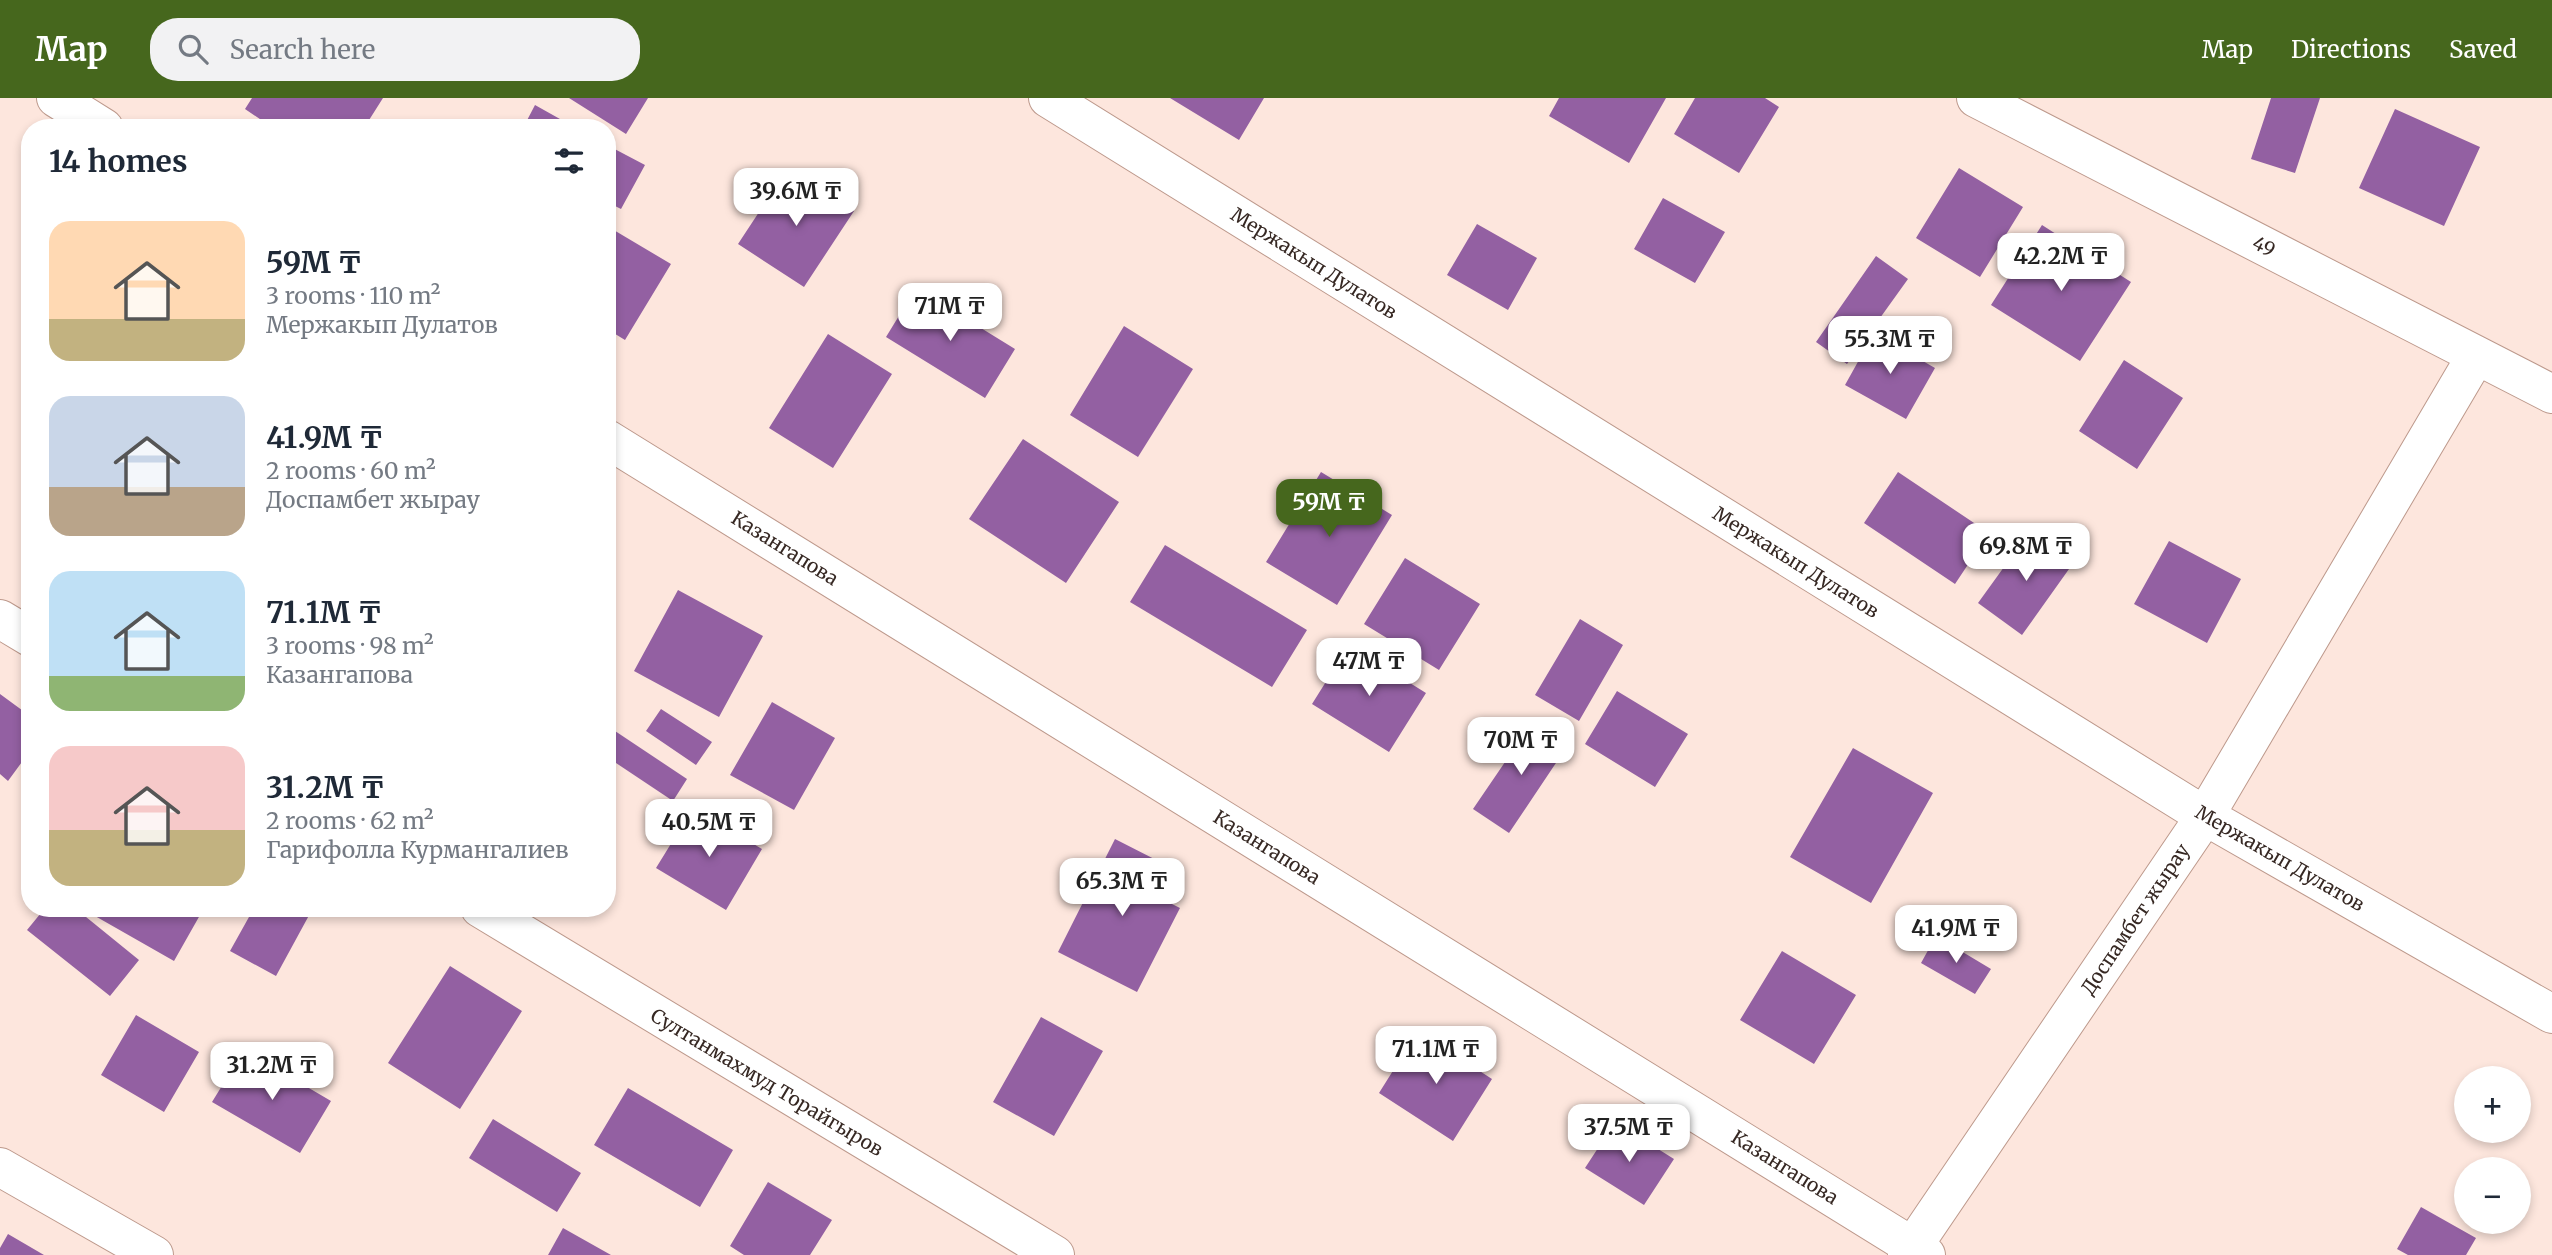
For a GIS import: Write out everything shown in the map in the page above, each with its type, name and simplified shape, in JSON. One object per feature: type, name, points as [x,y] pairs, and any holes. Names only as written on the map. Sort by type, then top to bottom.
[{"type":"street","points":[[56,98],[90,119]]},
{"type":"street","name":"Мержакып Дулатов","points":[[1048,98],[2205,816],[2552,1014]]},
{"type":"street","name":"49","points":[[1976,98],[2552,394]]},
{"type":"street","name":"Доспамбет жырау","points":[[1915,1252],[2205,816],[2476,356]]},
{"type":"street","name":"Казангапова","points":[[616,445],[1915,1252]]},
{"type":"street","points":[[0,619],[21,632]]},
{"type":"street","name":"Султанмахмуд Торайгыров","points":[[495,917],[1055,1255]]},
{"type":"street","points":[[0,1167],[154,1255]]},
{"type":"building","points":[[252,98],[383,98],[370,119],[260,119],[245,109]]},
{"type":"building","points":[[569,98],[648,98],[626,134],[616,128],[616,119],[602,119]]},
{"type":"building","points":[[1170,98],[1264,98],[1239,140]]},
{"type":"building","points":[[1559,98],[1666,98],[1629,163],[1549,116]]},
{"type":"building","points":[[1695,98],[1765,98],[1779,107],[1739,173],[1674,134]]},
{"type":"building","points":[[2271,98],[2320,98],[2295,173],[2251,159]]},
{"type":"building","points":[[535,105],[560,119],[528,119]]},
{"type":"building","points":[[2395,109],[2480,147],[2444,226],[2359,188]]},
{"type":"building","points":[[616,150],[645,165],[621,209],[616,206]]},
{"type":"building","points":[[788,168],[854,211],[804,287],[738,244]]},
{"type":"building","points":[[1959,168],[2023,207],[1980,277],[1916,238]]},
{"type":"building","points":[[1663,198],[1725,232],[1695,283],[1634,249]]},
{"type":"building","points":[[1477,224],[1537,258],[1508,310],[1447,275]]},
{"type":"building","points":[[2042,225],[2131,282],[2080,361],[1991,305]]},
{"type":"building","points":[[616,231],[671,264],[625,340],[616,334]]},
{"type":"building","points":[[1876,256],[1908,279],[1847,364],[1816,342]]},
{"type":"building","points":[[916,288],[1015,349],[985,398],[886,337]]},
{"type":"building","points":[[1124,326],[1193,369],[1138,457],[1070,415]]},
{"type":"building","points":[[1874,333],[1935,368],[1906,419],[1845,385]]},
{"type":"building","points":[[828,334],[892,374],[833,468],[769,428]]},
{"type":"building","points":[[2124,360],[2183,398],[2137,469],[2079,431]]},
{"type":"building","points":[[1023,439],[1119,502],[1066,583],[969,519]]},
{"type":"building","points":[[1321,472],[1392,515],[1337,605],[1266,562]]},
{"type":"building","points":[[1898,472],[1989,533],[1955,584],[1864,523]]},
{"type":"building","points":[[2030,531],[2074,562],[2022,635],[1978,603]]},
{"type":"building","points":[[2169,541],[2241,579],[2207,643],[2134,604]]},
{"type":"building","points":[[1165,545],[1307,630],[1272,687],[1130,602]]},
{"type":"building","points":[[1405,558],[1480,604],[1439,670],[1364,624]]},
{"type":"building","points":[[678,590],[763,636],[719,717],[634,671]]},
{"type":"building","points":[[1580,619],[1623,645],[1579,721],[1535,695]]},
{"type":"building","points":[[1349,645],[1426,693],[1389,752],[1312,704]]},
{"type":"building","points":[[1617,691],[1688,734],[1655,787],[1585,744]]},
{"type":"building","points":[[0,694],[21,709],[21,763],[8,781],[0,774]]},
{"type":"building","points":[[772,702],[835,738],[794,810],[730,775]]},
{"type":"building","points":[[661,709],[712,742],[696,765],[646,731]]},
{"type":"building","points":[[1533,721],[1568,745],[1509,833],[1473,809]]},
{"type":"building","points":[[616,732],[687,779],[673,801],[616,763]]},
{"type":"building","points":[[1853,748],[1933,793],[1871,903],[1790,857]]},
{"type":"building","points":[[693,808],[762,849],[726,910],[656,868]]},
{"type":"building","points":[[1115,839],[1168,866],[1154,895],[1180,908],[1137,992],[1058,952]]},
{"type":"building","points":[[38,917],[86,917],[139,960],[110,996],[27,930]]},
{"type":"building","points":[[97,917],[199,917],[174,961]]},
{"type":"building","points":[[249,917],[308,917],[276,976],[230,951]]},
{"type":"building","points":[[1936,936],[1991,969],[1975,994],[1921,963]]},
{"type":"building","points":[[1782,951],[1856,995],[1814,1064],[1740,1020]]},
{"type":"building","points":[[450,966],[522,1011],[460,1109],[388,1063]]},
{"type":"building","points":[[136,1015],[199,1052],[164,1112],[101,1075]]},
{"type":"building","points":[[1041,1017],[1103,1051],[1054,1136],[993,1102]]},
{"type":"building","points":[[1418,1031],[1492,1079],[1453,1141],[1379,1093]]},
{"type":"building","points":[[244,1050],[331,1101],[300,1153],[212,1102]]},
{"type":"building","points":[[628,1088],[733,1150],[700,1207],[594,1145]]},
{"type":"building","points":[[493,1119],[581,1173],[557,1212],[469,1158]]},
{"type":"building","points":[[1615,1122],[1674,1159],[1644,1205],[1585,1168]]},
{"type":"building","points":[[768,1182],[832,1220],[810,1255],[744,1255],[730,1246]]},
{"type":"building","points":[[2421,1207],[2454,1226],[2454,1234],[2469,1234],[2476,1238],[2466,1255],[2408,1255],[2397,1249]]},
{"type":"building","points":[[563,1228],[611,1255],[548,1255]]},
{"type":"building","points":[[8,1234],[44,1255],[0,1255],[0,1248]]}]
